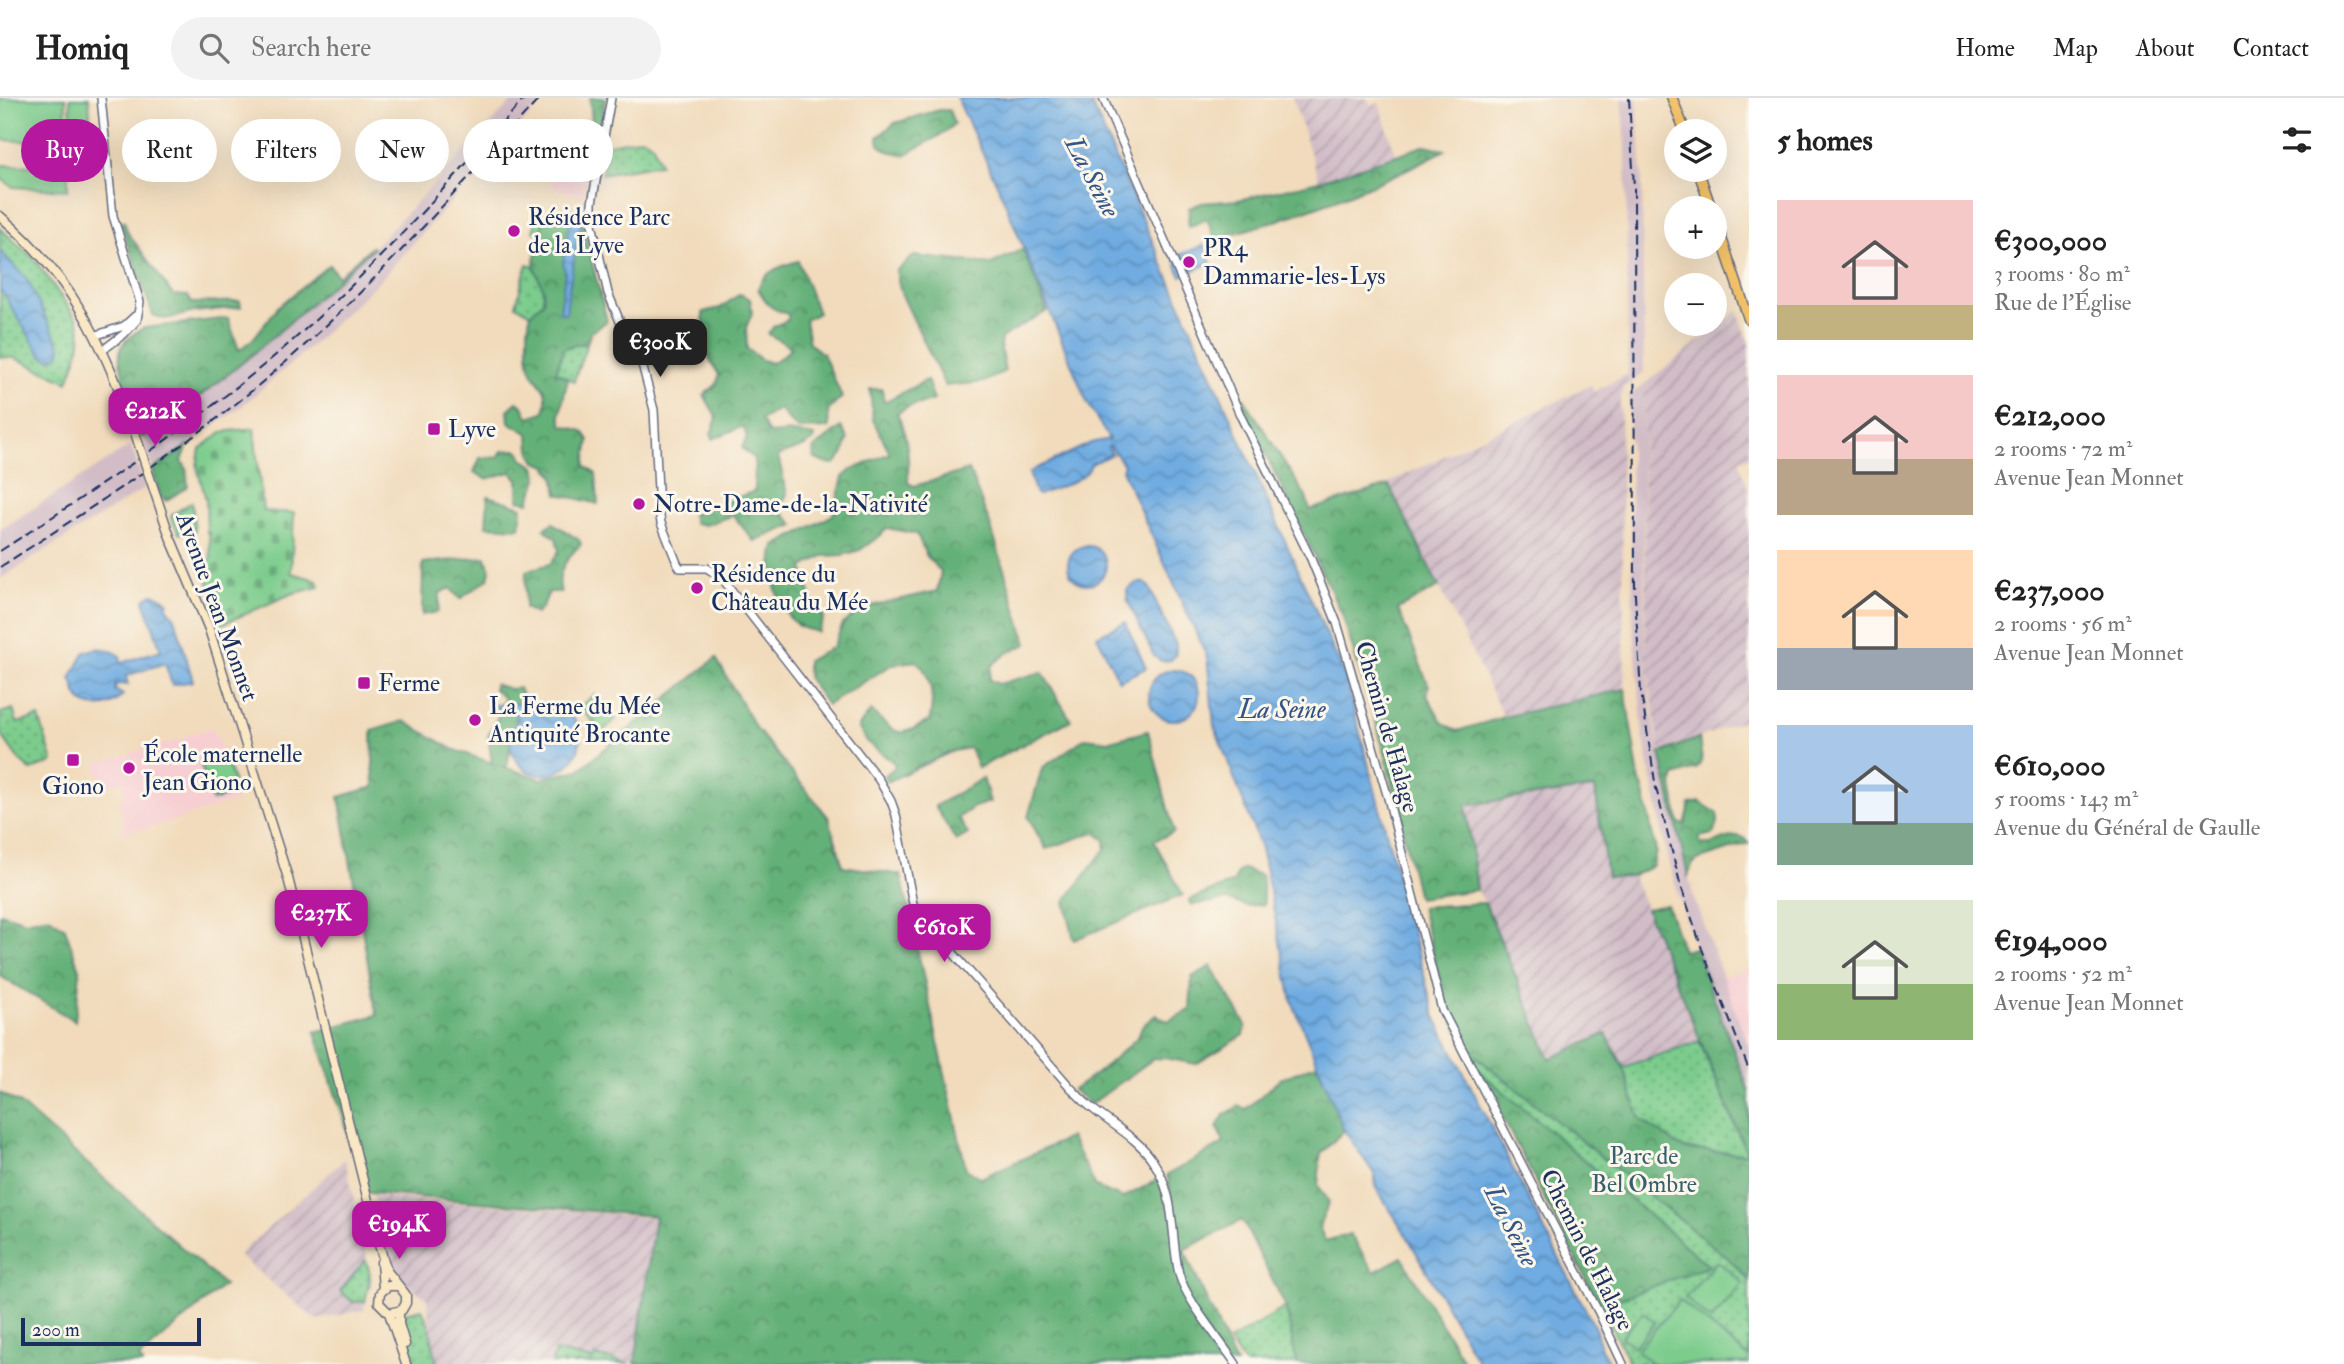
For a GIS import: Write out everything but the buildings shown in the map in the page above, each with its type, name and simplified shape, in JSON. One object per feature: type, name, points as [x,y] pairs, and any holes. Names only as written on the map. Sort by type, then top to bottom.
[{"type":"main road","points":[[1672,98],[1680,119]]},
{"type":"main road","name":"Avenue Jean Monnet","points":[[0,216],[50,265],[100,343],[134,429],[170,537],[209,629],[288,878],[379,1245],[387,1271],[398,1286]]},
{"type":"main road","points":[[1727,255],[1749,320]]},
{"type":"main road","name":"Avenue Jean Monnet","points":[[379,1245],[383,1289]]},
{"type":"main road","points":[[389,1313],[399,1312],[405,1307],[407,1299],[398,1286],[391,1285],[383,1289],[378,1298],[379,1303],[389,1313],[408,1364]]},
{"type":"main road","points":[[399,1312],[408,1364]]},
{"type":"street","points":[[100,343],[131,327],[139,316],[139,306],[113,216],[101,98]]},
{"type":"street","points":[[611,98],[592,203],[592,224],[608,293],[626,336],[642,364],[655,416],[662,523],[680,568],[707,568],[722,578],[879,780],[896,815],[913,904],[921,916],[1070,1087],[1091,1108],[1152,1158],[1162,1176],[1171,1205],[1179,1275],[1190,1297],[1236,1364]]},
{"type":"street","name":"Chemin de Halage","points":[[1104,100],[1241,417],[1311,559],[1337,623],[1388,797],[1443,1010],[1623,1364]]},
{"type":"street","points":[[100,343],[134,317],[139,306]]},
{"type":"shaded area","points":[[515,98],[545,98],[526,119],[495,119]]},
{"type":"shaded area","points":[[1293,98],[1368,98],[1370,105],[1379,103],[1396,156],[1319,181]]},
{"type":"shaded area","points":[[1622,98],[1637,98],[1642,172],[1644,372],[1628,385],[1626,147]]},
{"type":"shaded area","points":[[463,153],[463,182],[469,182],[379,281],[309,348],[242,406],[153,470],[142,437],[193,403],[253,355],[373,248],[435,182],[449,182],[449,168]]},
{"type":"shaded area","points":[[552,182],[586,182],[583,197],[551,186]]},
{"type":"shaded area","points":[[1738,311],[1749,343],[1749,457],[1739,461],[1749,491],[1749,718],[1660,753],[1646,656],[1643,385],[1706,336],[1727,336],[1727,320]]},
{"type":"shaded area","points":[[1627,374],[1628,385],[1623,387],[1620,401],[1625,689],[1504,717],[1388,483],[1591,385],[1594,392]]},
{"type":"shaded area","points":[[1643,385],[1644,597],[1652,713],[1667,790],[1694,899],[1749,1047],[1749,1091],[1695,948],[1668,861],[1643,735],[1633,622],[1629,395]]},
{"type":"shaded area","points":[[131,445],[145,488],[0,579],[0,530]]},
{"type":"shaded area","points":[[214,729],[239,800],[142,830],[139,827],[124,835],[123,813],[117,802],[125,797],[123,782],[107,786],[96,770],[99,762],[172,743],[172,740],[185,739],[184,736]]},
{"type":"shaded area","points":[[1596,788],[1607,877],[1633,876],[1699,1041],[1623,1067],[1605,1034],[1550,1059],[1485,903],[1477,890],[1465,805]]},
{"type":"shaded area","points":[[1749,969],[1749,1047],[1722,977]]},
{"type":"shaded area","points":[[345,1159],[372,1281],[363,1310],[316,1320],[238,1255]]},
{"type":"shaded area","points":[[373,1196],[654,1218],[642,1364],[437,1364],[427,1299],[392,1271]]},
{"type":"green space","points":[[0,98],[66,98],[66,119],[21,119],[21,141],[0,140]]},
{"type":"green space","points":[[70,98],[89,98],[90,116],[71,118]]},
{"type":"green space","points":[[590,98],[606,98],[602,119],[592,119]]},
{"type":"green space","points":[[939,110],[949,110],[954,124],[944,133],[905,155],[888,151],[879,145],[878,137],[895,123]]},
{"type":"green space","points":[[642,138],[652,145],[660,164],[613,172],[613,143]]},
{"type":"green space","points":[[1426,145],[1445,150],[1390,177],[1304,211],[1215,239],[1207,219],[1188,227],[1189,208],[1202,203],[1238,200],[1319,181]]},
{"type":"green space","points":[[0,165],[21,166],[21,182],[68,182],[68,190],[13,187],[0,178]]},
{"type":"green space","points":[[585,209],[585,238],[607,321],[591,332],[574,381],[540,366],[528,330],[531,314],[516,305],[527,264],[534,266],[540,233],[533,231],[537,220],[552,210]]},
{"type":"green space","points":[[579,211],[607,321],[591,332],[586,344],[576,344],[563,349],[556,372],[568,378],[560,414],[562,425],[583,431],[589,440],[585,466],[596,474],[598,504],[558,494],[554,476],[547,466],[536,462],[530,450],[529,434],[509,422],[508,410],[517,402],[523,406],[528,417],[544,412],[546,395],[532,373],[528,355],[530,318],[532,312],[543,302],[542,288],[534,265],[535,253],[543,222]]},
{"type":"green space","points":[[124,221],[128,233],[173,295],[188,296],[192,303],[240,301],[241,307],[195,312],[165,319],[153,315],[120,222]]},
{"type":"green space","points":[[0,228],[35,260],[77,319],[80,343],[68,382],[15,358],[0,357]]},
{"type":"green space","points":[[373,248],[290,323],[203,394],[142,437],[120,379],[123,374],[120,352],[129,337],[144,328],[228,318],[239,350],[253,339],[278,307],[329,265],[338,276]]},
{"type":"green space","points":[[1023,249],[1047,311],[1001,338],[1005,371],[984,382],[945,386],[901,293],[896,271],[914,256],[991,264]]},
{"type":"green space","points":[[798,261],[818,313],[805,320],[809,343],[823,354],[842,397],[828,411],[829,428],[798,429],[780,409],[761,420],[769,434],[795,432],[814,436],[814,440],[778,456],[787,494],[780,509],[794,525],[754,541],[733,515],[705,525],[694,523],[692,514],[755,491],[754,459],[742,448],[747,437],[743,426],[713,439],[711,434],[717,418],[704,395],[717,384],[719,375],[705,352],[703,312],[720,308],[740,294],[750,299],[752,313],[746,328],[747,349],[762,360],[772,363],[791,347],[768,334],[774,326],[788,320],[788,314],[770,306],[758,289],[769,274]]},
{"type":"green space","points":[[927,380],[934,400],[897,413],[907,447],[908,483],[914,486],[969,470],[990,524],[1027,644],[1009,652],[992,665],[989,680],[999,684],[1042,672],[1071,720],[978,768],[970,748],[953,751],[887,782],[884,776],[895,767],[894,763],[867,742],[858,727],[871,711],[898,732],[910,730],[929,721],[931,688],[926,673],[916,661],[893,664],[827,705],[807,677],[807,661],[833,647],[843,624],[862,608],[937,591],[941,572],[926,555],[917,534],[887,528],[860,550],[843,555],[823,556],[803,567],[813,605],[824,617],[818,632],[797,625],[784,609],[773,577],[773,556],[775,546],[833,515],[843,477],[851,470],[890,453],[873,420],[870,389],[882,389],[884,402]]},
{"type":"green space","points":[[1244,398],[1306,497],[1310,510],[1389,485],[1439,587],[1398,609],[1429,686],[1427,695],[1442,722],[1457,731],[1504,717],[1625,689],[1639,779],[1656,851],[1653,866],[1633,876],[1607,877],[1595,788],[1466,805],[1477,890],[1418,898],[1385,753],[1342,614],[1240,400]]},
{"type":"green space","points":[[841,427],[848,439],[843,454],[835,464],[814,458],[813,449]]},
{"type":"green space","points":[[254,428],[263,511],[294,513],[291,573],[317,580],[319,587],[291,594],[220,625],[204,568],[205,561],[211,559],[206,500],[197,467],[200,449],[222,432]]},
{"type":"green space","points":[[188,445],[182,461],[186,468],[188,486],[166,501],[160,497],[153,470]]},
{"type":"green space","points":[[516,450],[535,467],[538,477],[529,502],[518,500],[518,479],[511,472],[486,479],[474,472],[480,458],[498,457],[502,451]]},
{"type":"green space","points":[[488,496],[522,507],[520,528],[486,526]]},
{"type":"green space","points":[[192,502],[195,531],[179,534],[172,515]]},
{"type":"green space","points":[[553,523],[581,544],[561,571],[561,592],[549,592],[542,608],[536,614],[525,608],[526,571],[550,564],[559,551],[556,538],[544,529]]},
{"type":"green space","points":[[486,557],[490,570],[488,579],[460,599],[450,588],[440,593],[438,612],[422,615],[423,563]]},
{"type":"green space","points":[[716,658],[755,727],[829,818],[843,866],[901,875],[966,1169],[981,1178],[1070,1137],[1096,1187],[1123,1198],[1159,1179],[1178,1231],[1167,1175],[1224,1143],[1217,1127],[1224,1115],[1239,1106],[1246,1109],[1280,1079],[1317,1064],[1344,1130],[1321,1154],[1318,1185],[1329,1202],[1319,1227],[1325,1241],[1350,1234],[1374,1272],[1402,1257],[1465,1364],[1297,1364],[1286,1307],[1242,1220],[1184,1250],[1236,1364],[635,1364],[655,1216],[368,1193],[315,1032],[377,1015],[339,797],[374,787],[372,731],[404,721],[455,750],[492,763],[488,736],[504,698],[494,689],[494,684],[510,689],[519,688],[525,703],[517,717],[507,767],[504,767],[541,779],[579,770]]},
{"type":"green space","points":[[594,695],[616,719],[602,732],[580,707]]},
{"type":"green space","points":[[13,709],[17,723],[39,717],[53,762],[31,770],[20,761],[0,733],[0,713]]},
{"type":"green space","points":[[1148,731],[1174,832],[1154,841],[1183,895],[1074,940],[1065,901],[1105,849],[1105,840],[1094,832],[1046,849],[1028,817],[1042,768],[1085,738],[1110,741]]},
{"type":"green space","points":[[1699,738],[1702,760],[1698,768],[1675,776],[1672,785],[1679,823],[1685,825],[1690,804],[1700,802],[1717,813],[1718,820],[1713,834],[1699,837],[1700,843],[1713,843],[1738,836],[1749,843],[1697,860],[1688,876],[1660,753]]},
{"type":"green space","points":[[225,755],[237,793],[212,801],[200,762]]},
{"type":"green space","points":[[983,778],[990,802],[974,807],[958,818],[968,834],[956,841],[935,806]]},
{"type":"green space","points":[[1243,869],[1261,875],[1264,904],[1247,906],[1227,900],[1192,905],[1189,900],[1234,882],[1237,873]]},
{"type":"green space","name":"Parc de Bel Ombre","points":[[1485,903],[1550,1059],[1606,1034],[1624,1067],[1699,1041],[1749,1158],[1730,1259],[1749,1280],[1749,1364],[1630,1364],[1446,1006],[1421,907]]},
{"type":"green space","points":[[1485,903],[1550,1059],[1606,1034],[1623,1067],[1640,1119],[1684,1149],[1747,1154],[1646,909],[1667,905],[1683,951],[1695,948],[1749,1091],[1749,1280],[1729,1259],[1469,1051],[1446,1006],[1421,907]]},
{"type":"green space","points":[[0,913],[26,921],[48,916],[65,928],[80,971],[75,1021],[0,976]]},
{"type":"green space","points":[[1211,966],[1246,1025],[1244,1035],[1196,1064],[1164,1058],[1153,1059],[1091,1104],[1073,1090],[1138,1037],[1142,1026],[1156,1015],[1168,1021],[1190,1010],[1192,977]]},
{"type":"green space","points":[[1478,1070],[1709,1266],[1600,1306]]},
{"type":"green space","points":[[0,1093],[19,1103],[224,1285],[139,1358],[143,1364],[0,1364]]},
{"type":"green space","points":[[365,1260],[370,1276],[365,1302],[353,1302],[340,1291]]},
{"type":"green space","points":[[1717,1261],[1743,1283],[1711,1320],[1685,1298]]},
{"type":"green space","points":[[1680,1300],[1749,1358],[1749,1364],[1653,1364],[1637,1350]]},
{"type":"green space","points":[[1286,1307],[1297,1364],[1244,1364],[1229,1341]]},
{"type":"green space","points":[[422,1309],[429,1325],[437,1364],[415,1364],[405,1324],[405,1313]]},
{"type":"green space","points":[[1643,1312],[1655,1323],[1634,1347],[1621,1337]]},
{"type":"green space","points":[[555,1351],[593,1360],[595,1356],[629,1364],[552,1364]]},
{"type":"water","name":"La Seine","points":[[957,98],[1089,98],[1345,676],[1435,1017],[1596,1330],[1600,1347],[1610,1364],[1479,1364],[1407,1236],[1376,1188],[1375,1175],[1344,1130],[1292,1001],[1261,848],[1214,725],[1207,657],[1122,470],[1124,465],[1110,446],[1108,447],[1112,454],[1091,464],[1076,480],[1036,494],[1029,473],[1091,443],[1109,439],[1087,402],[1001,193]]},
{"type":"water","points":[[582,215],[566,313],[560,313],[565,272],[563,262],[571,217]]},
{"type":"water","name":"PR4 Dammarie-les-Lys","points":[[1204,245],[1211,263],[1181,276],[1174,257]]},
{"type":"water","points":[[0,251],[26,278],[61,348],[58,356],[50,359],[42,356],[0,290]]},
{"type":"water","points":[[1087,546],[1101,551],[1106,565],[1101,579],[1087,584],[1073,579],[1068,565],[1073,551]]},
{"type":"water","points":[[1138,582],[1149,587],[1176,645],[1176,654],[1171,660],[1161,661],[1154,656],[1127,599],[1127,590]]},
{"type":"water","points":[[152,594],[160,596],[168,603],[166,606],[175,618],[193,681],[172,685],[165,663],[126,676],[128,685],[116,684],[115,690],[123,695],[113,703],[100,707],[81,701],[71,679],[84,653],[94,649],[107,649],[120,656],[121,663],[161,650],[144,600]]},
{"type":"water","points":[[1125,622],[1146,668],[1119,681],[1097,636]]},
{"type":"water","points":[[1174,670],[1192,677],[1199,695],[1192,713],[1174,720],[1156,713],[1149,695],[1156,677]]},
{"type":"water","points":[[522,703],[531,706],[559,706],[568,711],[576,722],[580,739],[578,752],[561,770],[536,774],[525,769],[515,758],[511,737],[519,718],[512,711],[496,709],[495,705]]},
{"type":"railway","points":[[0,551],[169,438],[300,334],[400,236],[525,98]]},
{"type":"railway","points":[[0,567],[208,426],[273,373],[378,275],[540,98]]},
{"type":"railway","points":[[1629,98],[1634,187],[1635,596],[1641,692],[1656,788],[1680,883],[1702,949],[1749,1070]]},
{"type":"place","name":"Résidence Parc de la Lyve","points":[[514,231]]},
{"type":"place","name":"PR4 Dammarie-les-Lys","points":[[1189,262]]},
{"type":"place","name":"Lyve","points":[[434,429]]},
{"type":"place","name":"Notre-Dame-de-la-Nativité","points":[[639,504]]},
{"type":"place","name":"Résidence du Château du Mée","points":[[697,588]]},
{"type":"place","name":"Ferme","points":[[364,683]]},
{"type":"place","name":"La Ferme du Mée Antiquité Brocante","points":[[475,720]]},
{"type":"place","name":"Giono","points":[[73,760]]},
{"type":"place","name":"École maternelle Jean Giono","points":[[129,768]]}]
